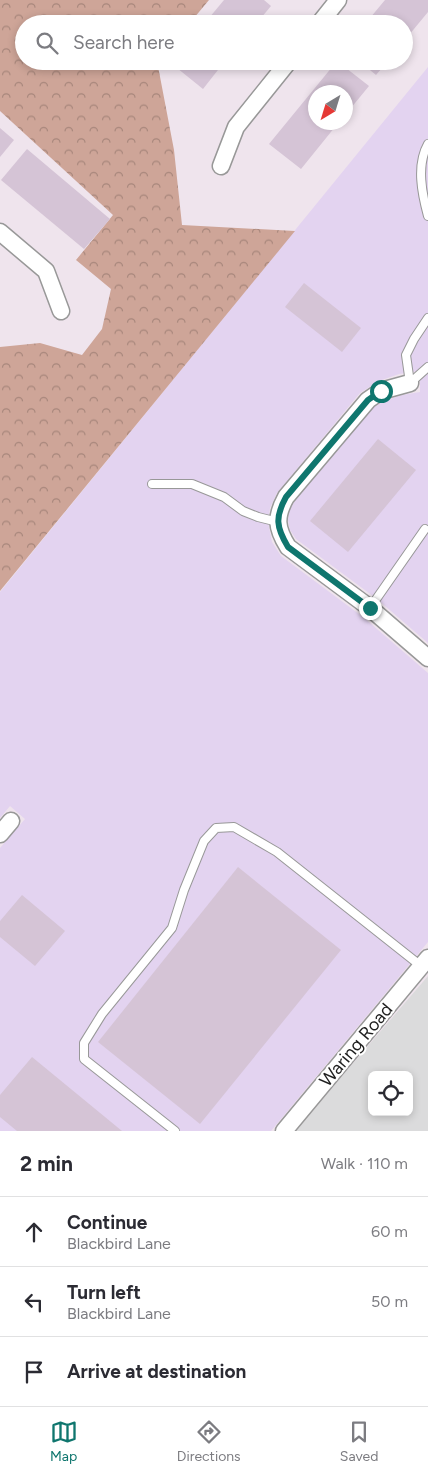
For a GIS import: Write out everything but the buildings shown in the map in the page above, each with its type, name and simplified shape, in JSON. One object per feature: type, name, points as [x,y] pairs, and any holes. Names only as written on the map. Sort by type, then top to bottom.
[{"type":"street","points":[[326,15],[338,0]]},
{"type":"street","points":[[221,166],[236,127],[282,70]]},
{"type":"street","points":[[0,232],[46,271],[61,312]]},
{"type":"street","points":[[410,383],[381,391],[368,400],[286,497],[280,509],[278,522],[281,535],[288,547],[370,608],[428,658]]},
{"type":"street","name":"Waring Road","points":[[284,1131],[425,962]]},
{"type":"lane","points":[[428,144],[423,153],[421,170],[423,198],[428,216]]},
{"type":"lane","points":[[410,383],[406,355],[428,318]]},
{"type":"lane","points":[[410,383],[428,367]]},
{"type":"lane","points":[[152,484],[192,484],[224,497],[243,511],[278,522]]},
{"type":"lane","points":[[370,608],[425,529]]},
{"type":"lane","points":[[175,1131],[84,1059],[84,1043],[102,1014],[172,928],[184,890],[204,841],[216,828],[234,827],[277,852],[425,962]]},
{"type":"shaded area","points":[[428,67],[428,643],[377,599],[296,539],[290,530],[288,520],[289,511],[294,502],[374,407],[384,401],[402,395],[420,392],[420,371],[399,374],[379,381],[360,393],[277,493],[270,508],[268,522],[272,542],[281,556],[363,617],[428,673],[428,942],[271,1131],[0,1131],[0,848],[25,819],[10,806],[0,818],[0,592]]},
{"type":"shaded area","points":[[428,976],[428,1131],[296,1131],[343,1075]]},
{"type":"green space","points":[[0,0],[209,0],[196,15],[15,15],[15,70],[159,70],[174,150],[182,225],[295,231],[0,591],[0,347],[40,343],[82,355],[102,329],[111,289],[76,260],[113,215],[0,111]]},
{"type":"route","points":[[370,608],[288,547],[281,535],[278,522],[280,509],[286,497],[368,400],[381,391]]}]
